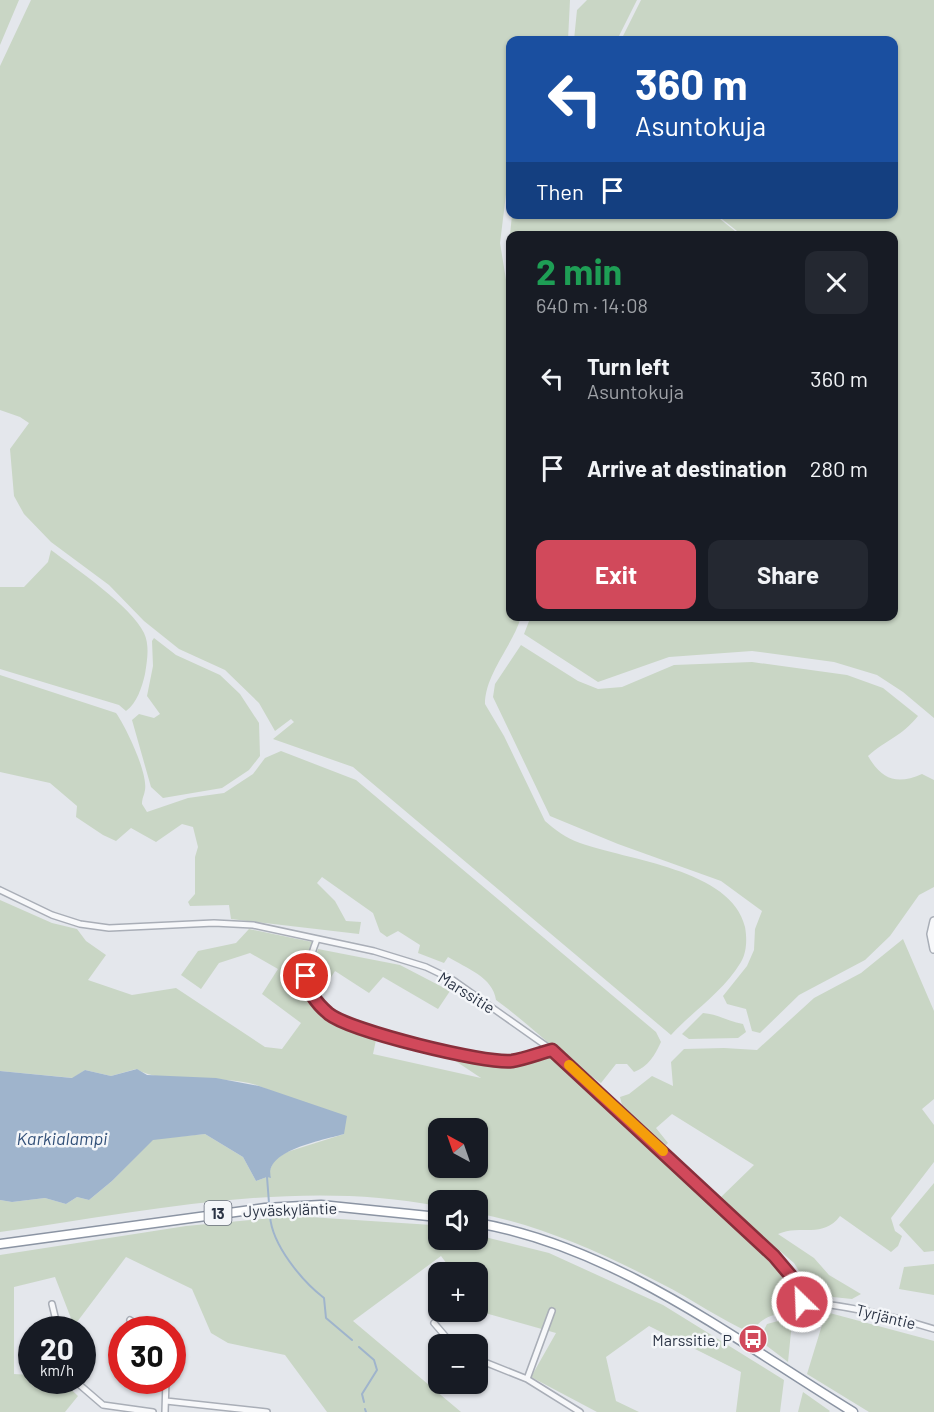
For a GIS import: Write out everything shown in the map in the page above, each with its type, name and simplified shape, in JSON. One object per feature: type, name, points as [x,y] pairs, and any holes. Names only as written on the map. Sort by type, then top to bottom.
[{"type":"highway","name":"Jyväskyläntie","points":[[0,1244],[265,1208],[321,1205],[428,1216]]},
{"type":"highway","points":[[488,1225],[581,1254],[666,1296],[853,1412]]},
{"type":"street","name":"Marssitie","points":[[0,890],[52,915],[80,924],[109,928],[214,923],[253,926],[374,951],[426,967],[453,980],[552,1050],[774,1256],[796,1282],[802,1302]]},
{"type":"street","points":[[934,921],[931,934],[934,949]]},
{"type":"street","points":[[317,939],[306,976],[308,990],[329,1014],[346,1024],[471,1057],[512,1061],[552,1050]]},
{"type":"street","points":[[799,1328],[802,1302]]},
{"type":"street","name":"Tyrjäntie","points":[[802,1302],[831,1304],[889,1316],[934,1329]]},
{"type":"street","points":[[52,1304],[55,1316]]},
{"type":"street","points":[[527,1379],[552,1311]]},
{"type":"street","points":[[434,1323],[443,1334]]},
{"type":"street","points":[[488,1363],[527,1379],[570,1410],[580,1412]]},
{"type":"street","points":[[90,1394],[102,1405],[153,1412]]},
{"type":"street","points":[[165,1412],[166,1394]]},
{"type":"street","points":[[166,1401],[267,1412]]},
{"type":"green space","points":[[0,0],[19,0],[0,45]]},
{"type":"green space","points":[[31,0],[570,0],[568,36],[506,36],[506,194],[500,243],[506,280],[506,621],[520,621],[494,671],[486,693],[485,704],[504,736],[545,821],[553,828],[580,843],[699,879],[720,892],[736,907],[745,927],[746,936],[741,962],[726,983],[671,1035],[353,767],[273,739],[294,722],[291,719],[275,731],[259,703],[225,670],[179,649],[144,621],[109,585],[51,542],[24,514],[14,496],[10,449],[29,423],[0,410],[0,66]]},
{"type":"green space","points":[[587,0],[637,0],[619,36],[574,36],[577,10]]},
{"type":"green space","points":[[641,0],[934,0],[934,718],[903,692],[877,675],[834,662],[752,651],[669,657],[598,682],[524,634],[529,621],[898,621],[898,231],[737,231],[722,219],[898,219],[898,36],[623,36]]},
{"type":"green space","points":[[512,219],[720,219],[735,231],[510,231]]},
{"type":"green space","points":[[51,550],[116,600],[138,623],[144,633],[147,648],[145,674],[136,699],[126,711],[119,705],[0,669],[0,587],[24,587],[48,562]]},
{"type":"green space","points":[[154,638],[176,655],[220,675],[240,694],[259,723],[260,756],[249,770],[222,788],[163,798],[151,787],[132,720],[139,714],[154,718],[160,714],[147,696],[153,666],[152,641]]},
{"type":"green space","points":[[521,645],[578,681],[598,689],[622,687],[674,665],[752,662],[847,675],[883,688],[918,716],[906,729],[868,756],[879,770],[891,778],[905,779],[922,774],[934,780],[934,887],[919,895],[890,936],[865,960],[799,995],[760,1033],[752,1031],[746,1009],[727,1004],[723,996],[747,966],[754,950],[755,929],[762,911],[721,881],[618,844],[550,816],[493,697],[495,684]]},
{"type":"green space","points":[[0,675],[116,713],[140,762],[145,782],[142,804],[147,812],[188,798],[224,793],[253,774],[265,758],[281,751],[356,780],[656,1032],[661,1042],[656,1051],[647,1064],[634,1072],[627,1064],[616,1064],[601,1083],[574,1064],[496,1000],[490,985],[478,974],[448,957],[444,963],[418,953],[420,945],[398,931],[387,937],[380,932],[373,913],[322,877],[317,883],[335,901],[346,921],[361,922],[359,934],[231,919],[229,905],[190,906],[188,902],[195,894],[195,857],[198,847],[193,827],[182,824],[156,842],[131,828],[116,841],[76,817],[77,806],[50,783],[0,772]]},
{"type":"green space","points":[[0,900],[52,923],[77,929],[86,941],[106,955],[88,980],[132,995],[176,988],[265,1047],[282,1049],[301,1023],[262,994],[278,969],[250,953],[219,963],[201,989],[181,975],[198,951],[236,943],[249,929],[312,942],[302,975],[305,990],[311,1000],[330,1018],[354,1032],[376,1040],[373,1054],[481,1078],[445,1054],[471,1061],[516,1066],[550,1056],[768,1260],[788,1287],[792,1312],[768,1317],[751,1333],[662,1284],[595,1251],[525,1225],[488,1216],[488,1190],[428,1190],[428,1205],[384,1198],[329,1195],[219,1201],[0,1232],[0,1200],[12,1202],[45,1198],[66,1204],[77,1197],[89,1200],[112,1181],[153,1139],[205,1134],[243,1157],[256,1181],[267,1177],[274,1160],[287,1152],[344,1134],[280,1096],[245,1082],[163,1077],[136,1069],[111,1076],[85,1070],[73,1078],[0,1071]]},
{"type":"green space","points":[[903,939],[934,1011],[934,1099],[922,1109],[934,1125],[934,1162],[891,1218],[895,1231],[902,1236],[898,1246],[891,1252],[840,1216],[826,1227],[778,1234],[814,1258],[829,1275],[861,1294],[852,1299],[823,1296],[807,1284],[794,1263],[719,1199],[754,1165],[672,1114],[656,1128],[668,1143],[663,1148],[622,1105],[620,1097],[629,1094],[652,1076],[673,1086],[671,1062],[684,1049],[757,1050],[814,998],[861,973]]},
{"type":"green space","points":[[318,949],[400,965],[450,991],[438,1009],[383,977],[369,993],[335,971],[318,998],[312,980]]},
{"type":"green space","points":[[703,1013],[743,1024],[746,1032],[738,1038],[689,1039],[682,1034]]},
{"type":"green space","points":[[934,1183],[934,1251],[924,1252],[899,1225]]},
{"type":"green space","points":[[294,1216],[428,1225],[428,1250],[488,1250],[488,1238],[549,1253],[663,1305],[784,1380],[780,1412],[736,1412],[741,1372],[649,1326],[606,1357],[616,1401],[639,1412],[597,1412],[531,1377],[556,1333],[488,1314],[488,1262],[446,1262],[441,1256],[433,1262],[428,1262],[428,1266],[353,1321],[428,1384],[428,1394],[440,1394],[461,1412],[327,1412],[285,1355],[228,1343],[211,1333],[192,1289],[126,1257],[82,1316],[70,1316],[55,1277],[14,1287],[14,1374],[18,1374],[18,1394],[76,1394],[78,1396],[65,1412],[0,1412],[0,1255],[186,1226]]},
{"type":"green space","points":[[934,1264],[934,1295],[899,1289],[904,1267]]},
{"type":"green space","points":[[826,1312],[934,1341],[934,1412],[869,1412],[807,1374]]},
{"type":"green space","points":[[778,1321],[792,1322],[788,1362],[759,1340],[767,1324]]},
{"type":"green space","points":[[803,1392],[830,1411],[798,1412]]},
{"type":"water","name":"Karkialampi","points":[[137,1069],[147,1075],[216,1078],[259,1086],[347,1116],[344,1134],[310,1143],[286,1153],[276,1160],[271,1168],[271,1178],[256,1181],[243,1157],[205,1134],[153,1140],[112,1181],[89,1200],[77,1197],[66,1204],[45,1198],[12,1202],[0,1200],[0,1071],[72,1078],[85,1070],[111,1076]]},
{"type":"waterway","points":[[267,1177],[269,1203]]},
{"type":"waterway","points":[[270,1216],[276,1239],[282,1250],[298,1272],[324,1298],[326,1318],[352,1340]]},
{"type":"waterway","points":[[359,1347],[374,1360],[377,1370],[362,1394],[364,1402]]},
{"type":"slow traffic","points":[[569,1065],[663,1151]]},
{"type":"place","name":"Marssitie, P","points":[[753,1339]]},
{"type":"route","points":[[306,976],[308,990],[329,1014],[346,1024],[367,1031],[471,1057],[512,1061],[552,1050],[784,1266],[796,1282],[802,1302]]}]
